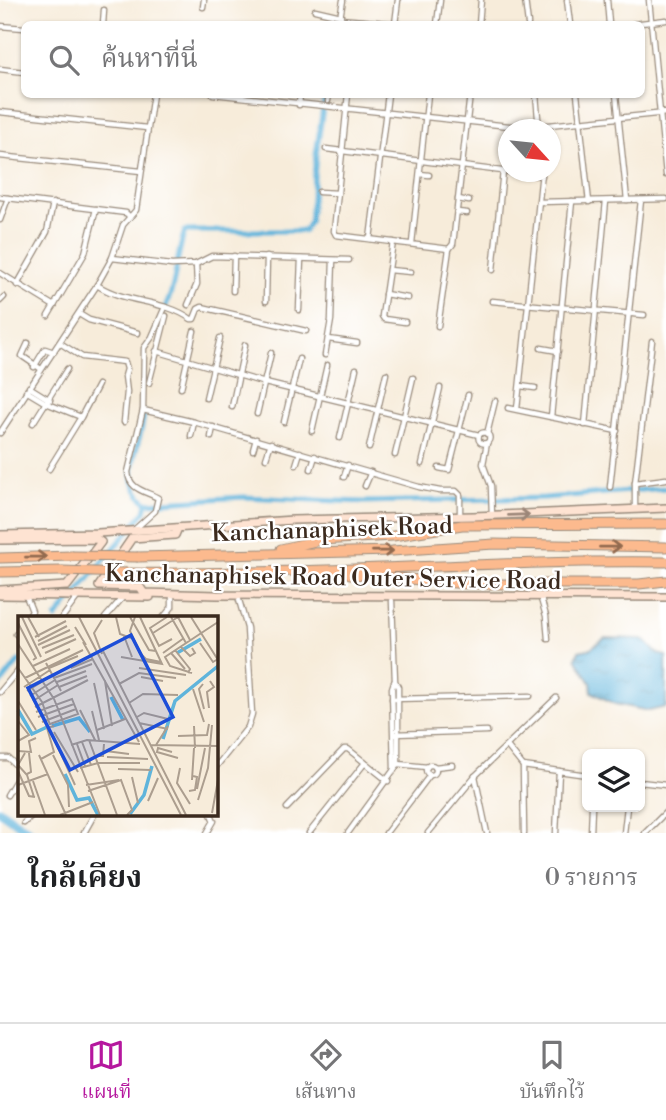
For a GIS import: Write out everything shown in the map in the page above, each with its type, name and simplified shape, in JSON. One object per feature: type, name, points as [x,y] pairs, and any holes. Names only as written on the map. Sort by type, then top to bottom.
[{"type":"highway","points":[[266,553],[320,540],[393,536],[462,526],[663,523]]},
{"type":"highway","name":"Kanchanaphisek Road","points":[[0,558],[392,551],[494,544],[666,547]]},
{"type":"highway","name":"Kanchanaphisek Road","points":[[0,572],[299,572],[578,562],[666,562]]},
{"type":"highway","points":[[299,572],[467,584],[666,583]]},
{"type":"main road","points":[[0,538],[293,520],[460,517],[492,512],[666,508]]},
{"type":"main road","points":[[144,593],[140,587],[99,584],[132,538],[176,535],[178,528]]},
{"type":"main road","points":[[0,538],[97,539],[101,542],[67,586],[2,592]]},
{"type":"main road","points":[[2,592],[64,593]]},
{"type":"main road","name":"Kanchanaphisek Road Outer Service Road","points":[[2,592],[25,595],[81,593],[239,600],[666,599]]},
{"type":"main road","points":[[81,593],[666,599]]},
{"type":"street","points":[[203,7],[204,0]]},
{"type":"street","points":[[315,10],[340,20],[343,0]]},
{"type":"street","points":[[396,21],[398,0]]},
{"type":"street","points":[[437,21],[440,0]]},
{"type":"street","points":[[479,21],[481,0]]},
{"type":"street","points":[[525,0],[528,21]]},
{"type":"street","points":[[567,0],[570,21]]},
{"type":"street","points":[[607,0],[609,21]]},
{"type":"street","points":[[649,0],[664,113],[666,175]]},
{"type":"street","points":[[103,21],[104,10]]},
{"type":"street","points":[[645,23],[666,20]]},
{"type":"street","points":[[0,26],[21,28]]},
{"type":"street","points":[[0,69],[21,72]]},
{"type":"street","points":[[0,433],[97,285],[112,258],[124,225],[136,210],[152,98]]},
{"type":"street","points":[[265,98],[299,105],[498,126]]},
{"type":"street","points":[[299,105],[300,98]]},
{"type":"street","points":[[347,98],[334,231],[336,235],[449,249]]},
{"type":"street","points":[[370,239],[388,98]]},
{"type":"street","points":[[412,243],[428,98]]},
{"type":"street","points":[[438,326],[449,249],[453,244],[470,98]]},
{"type":"street","points":[[536,98],[538,119]]},
{"type":"street","points":[[577,98],[589,202]]},
{"type":"street","points":[[616,98],[627,200]]},
{"type":"street","points":[[0,112],[147,128]]},
{"type":"street","points":[[561,124],[664,113]]},
{"type":"street","points":[[326,149],[498,170]]},
{"type":"street","points":[[0,156],[141,171]]},
{"type":"street","points":[[419,174],[429,175]]},
{"type":"street","points":[[493,270],[502,182]]},
{"type":"street","points":[[517,409],[541,182]]},
{"type":"street","points":[[319,192],[338,193]]},
{"type":"street","points":[[0,197],[125,213],[130,217]]},
{"type":"street","points":[[0,220],[8,198]]},
{"type":"street","points":[[458,199],[469,201]]},
{"type":"street","points":[[540,202],[666,199]]},
{"type":"street","points":[[610,487],[641,200]]},
{"type":"street","points":[[551,417],[572,201]]},
{"type":"street","points":[[585,425],[606,201]]},
{"type":"street","points":[[17,285],[47,232],[53,203]]},
{"type":"street","points":[[48,316],[85,253],[96,209]]},
{"type":"street","points":[[457,212],[467,213]]},
{"type":"street","points":[[393,242],[383,318],[405,322]]},
{"type":"street","points":[[112,258],[175,265],[196,264],[212,256],[349,260]]},
{"type":"street","points":[[233,291],[234,256]]},
{"type":"street","points":[[267,257],[267,301]]},
{"type":"street","points":[[299,310],[301,259]]},
{"type":"street","points":[[326,355],[332,260]]},
{"type":"street","points":[[188,305],[197,284],[196,264]]},
{"type":"street","points":[[389,270],[411,272]]},
{"type":"street","points":[[0,273],[54,306]]},
{"type":"street","points":[[97,285],[113,295],[176,310],[194,319],[198,309],[202,307],[306,331]]},
{"type":"street","points":[[385,294],[408,298]]},
{"type":"street","points":[[492,301],[644,315]]},
{"type":"street","points":[[133,530],[155,511],[157,503],[157,496],[133,486],[128,478],[143,410],[144,348],[152,337],[165,307]]},
{"type":"street","points":[[79,314],[89,320],[138,333]]},
{"type":"street","points":[[149,383],[166,316]]},
{"type":"street","points":[[181,388],[194,331]]},
{"type":"street","points":[[206,398],[219,338]]},
{"type":"street","points":[[328,340],[357,343]]},
{"type":"street","points":[[635,510],[635,483],[652,341]]},
{"type":"street","points":[[28,342],[22,356],[34,367],[41,369]]},
{"type":"street","points":[[60,343],[82,357],[125,362],[127,392],[124,422]]},
{"type":"street","points":[[232,407],[245,345]]},
{"type":"street","points":[[541,348],[558,351]]},
{"type":"street","points":[[34,367],[45,349],[54,352]]},
{"type":"street","points":[[156,351],[292,390],[459,431],[487,434]]},
{"type":"street","points":[[257,414],[271,353]]},
{"type":"street","points":[[284,422],[299,359]]},
{"type":"street","points":[[312,431],[327,365]]},
{"type":"street","points":[[33,423],[49,402],[67,369]]},
{"type":"street","points":[[340,438],[356,369]]},
{"type":"street","points":[[369,448],[386,374]]},
{"type":"street","points":[[395,455],[413,379]]},
{"type":"street","points":[[49,469],[98,385]]},
{"type":"street","points":[[520,386],[535,388]]},
{"type":"street","points":[[422,464],[440,388]]},
{"type":"street","points":[[28,389],[81,417]]},
{"type":"street","points":[[439,468],[449,470],[468,395]]},
{"type":"street","points":[[492,512],[492,488],[483,464],[495,401]]},
{"type":"street","points":[[508,408],[617,431]]},
{"type":"street","points":[[143,410],[271,443],[419,487],[456,491],[460,495],[460,517]]},
{"type":"street","points":[[191,436],[194,422]]},
{"type":"street","points":[[211,438],[213,427]]},
{"type":"street","points":[[479,435],[480,442],[486,443]]},
{"type":"street","points":[[253,450],[256,439]]},
{"type":"street","points":[[266,458],[271,443]]},
{"type":"street","points":[[296,465],[300,452]]},
{"type":"street","points":[[312,469],[315,456]]},
{"type":"street","points":[[344,477],[348,465]]},
{"type":"street","points":[[365,486],[372,472]]},
{"type":"street","points":[[635,483],[666,479]]},
{"type":"street","points":[[64,616],[81,593]]},
{"type":"street","points":[[25,595],[32,611],[29,616]]},
{"type":"street","points":[[107,616],[124,596]]},
{"type":"street","points":[[165,616],[172,607],[172,598]]},
{"type":"street","points":[[541,599],[548,639]]},
{"type":"street","points":[[217,766],[248,727],[252,713],[247,628],[239,600]]},
{"type":"street","points":[[348,833],[388,781],[396,766],[391,601]]},
{"type":"street","points":[[0,692],[18,670]]},
{"type":"street","points":[[395,699],[530,695]]},
{"type":"street","points":[[428,833],[475,776],[556,698]]},
{"type":"street","points":[[396,734],[487,732]]},
{"type":"street","points":[[507,746],[523,766],[524,833]]},
{"type":"street","points":[[287,808],[341,751],[348,749],[388,781]]},
{"type":"street","points":[[0,758],[8,758],[18,767]]},
{"type":"street","points":[[309,833],[364,764]]},
{"type":"street","points":[[396,766],[452,765]]},
{"type":"street","points":[[523,766],[582,774]]},
{"type":"street","points":[[427,767],[426,772],[430,775]]},
{"type":"street","points":[[386,833],[430,775],[435,774],[435,767]]},
{"type":"street","points":[[556,833],[559,771]]},
{"type":"street","points":[[475,776],[487,833]]},
{"type":"street","points":[[7,794],[18,777]]},
{"type":"street","points":[[645,783],[666,785]]},
{"type":"street","points":[[592,812],[592,833]]},
{"type":"street","points":[[624,833],[626,812]]},
{"type":"street","points":[[645,833],[666,812]]},
{"type":"street","points":[[24,823],[31,816]]},
{"type":"street","points":[[84,833],[93,816]]},
{"type":"street","points":[[205,833],[213,825],[211,816]]},
{"type":"water","points":[[605,638],[643,639],[658,654],[666,656],[666,707],[649,711],[615,704],[592,692],[591,683],[576,658],[579,651],[589,649]]},
{"type":"waterway","points":[[164,309],[171,292],[185,231],[304,231],[310,221],[324,98]]},
{"type":"waterway","points":[[58,616],[145,511],[147,503],[138,493],[132,471],[144,412]]},
{"type":"waterway","points":[[147,503],[243,497],[363,502],[544,498],[666,488]]},
{"type":"waterway","points":[[0,685],[18,662]]},
{"type":"waterway","points":[[0,811],[32,833]]}]
